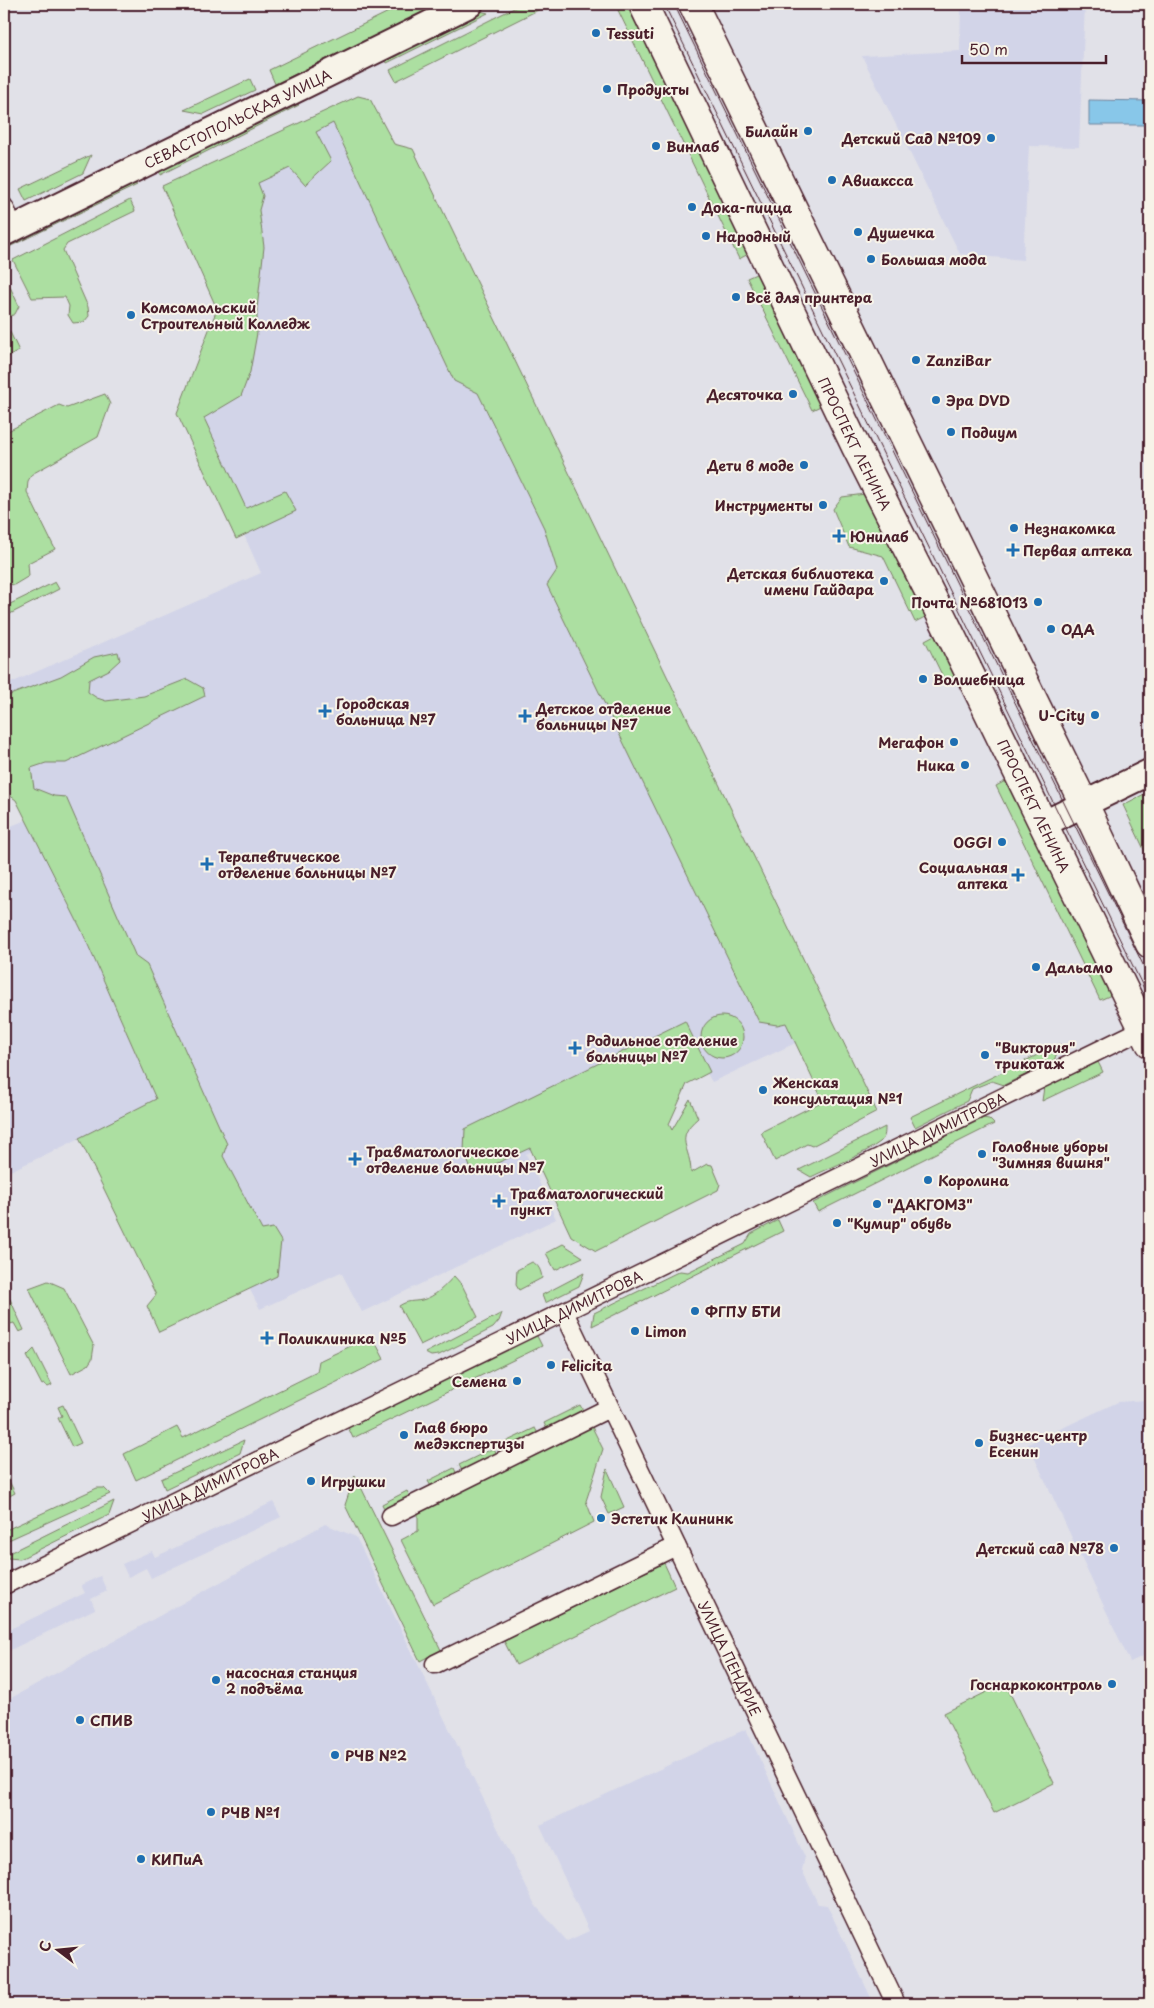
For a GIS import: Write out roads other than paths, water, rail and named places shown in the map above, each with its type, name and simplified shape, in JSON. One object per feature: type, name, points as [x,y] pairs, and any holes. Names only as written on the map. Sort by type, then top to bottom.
[{"type":"highway","name":"ПРОСПЕКТ ЛЕНИНА","points":[[643,4],[856,448],[943,619],[1147,1036]]},
{"type":"highway","points":[[694,4],[1084,804],[1150,944]]},
{"type":"street","name":"СЕВАСТОПОЛЬСКАЯ УЛИЦА","points":[[7,223],[470,4]]},
{"type":"street","points":[[1043,824],[1150,772]]},
{"type":"street","name":"УЛИЦА ДИМИТРОВА","points":[[4,1585],[564,1312],[1147,1036]]},
{"type":"street","name":"УЛИЦА ПЕНДРИЕ","points":[[564,1312],[896,2004]]},
{"type":"street","points":[[391,1516],[609,1408]]},
{"type":"street","points":[[435,1664],[676,1546]]},
{"type":"water","points":[[1089,100],[1150,101],[1150,125],[1089,125]]},
{"type":"tram line","points":[[664,4],[1150,1001]]},
{"type":"tram line","points":[[674,4],[1150,979]]},
{"type":"place","name":"Tessuti","points":[[596,33]]},
{"type":"place","name":"Продукты","points":[[607,89]]},
{"type":"place","name":"Билайн","points":[[808,131]]},
{"type":"place","name":"Детский Сад №109","points":[[991,138]]},
{"type":"place","name":"Винлаб","points":[[656,146]]},
{"type":"place","name":"Авиаксса","points":[[832,180]]},
{"type":"place","name":"Дока-пицца","points":[[692,207]]},
{"type":"place","name":"Душечка","points":[[858,232]]},
{"type":"place","name":"Народный","points":[[706,236]]},
{"type":"place","name":"Большая мода","points":[[871,259]]},
{"type":"place","name":"Всё для принтера","points":[[736,297]]},
{"type":"place","name":"Комсомольский Строительный Колледж","points":[[131,315]]},
{"type":"place","name":"ZanziBar","points":[[916,360]]},
{"type":"place","name":"Десяточка","points":[[793,394]]},
{"type":"place","name":"Эра DVD","points":[[936,400]]},
{"type":"place","name":"Подиум","points":[[951,432]]},
{"type":"place","name":"Дети в моде","points":[[804,465]]},
{"type":"place","name":"Инструменты","points":[[823,505]]},
{"type":"place","name":"Незнакомка","points":[[1014,528]]},
{"type":"place","name":"Юнилаб","points":[[839,536]]},
{"type":"place","name":"Первая аптека","points":[[1013,550]]},
{"type":"place","name":"Детская библиотека имени Гайдара","points":[[884,581]]},
{"type":"place","name":"Почта №681013","points":[[1038,602]]},
{"type":"place","name":"ОДА","points":[[1051,629]]},
{"type":"place","name":"Волшебница","points":[[923,679]]},
{"type":"place","name":"Городская больница №7","points":[[325,711]]},
{"type":"place","name":"U-City","points":[[1095,715]]},
{"type":"place","name":"Детское отделение больницы №7","points":[[525,716]]},
{"type":"place","name":"Мегафон","points":[[954,742]]},
{"type":"place","name":"Ника","points":[[965,765]]},
{"type":"place","name":"OGGI","points":[[1002,842]]},
{"type":"place","name":"Терапевтическое отделение больницы №7","points":[[207,864]]},
{"type":"place","name":"Социальная аптека","points":[[1018,875]]},
{"type":"place","name":"Дальамо","points":[[1036,967]]},
{"type":"place","name":"Родильное отделение больницы №7","points":[[575,1048]]},
{"type":"place","name":"\"Виктория\" трикотаж","points":[[985,1055]]},
{"type":"place","name":"Женская консультация №1","points":[[763,1090]]},
{"type":"place","name":"Головные уборы \"Зимняя вишня\"","points":[[982,1154]]},
{"type":"place","name":"Травматологическое отделение больницы №7","points":[[355,1159]]},
{"type":"place","name":"Королина","points":[[928,1180]]},
{"type":"place","name":"Травматологический пункт","points":[[499,1201]]},
{"type":"place","name":"\"ДАКГОМЗ\"","points":[[877,1204]]},
{"type":"place","name":"\"Кумир\" обувь","points":[[837,1223]]},
{"type":"place","name":"ФГПУ БТИ","points":[[695,1311]]},
{"type":"place","name":"Limon","points":[[635,1331]]},
{"type":"place","name":"Поликлиника №5","points":[[267,1338]]},
{"type":"place","name":"Felicita","points":[[551,1365]]},
{"type":"place","name":"Семена","points":[[517,1381]]},
{"type":"place","name":"Глав бюро медэкспертизы","points":[[404,1435]]},
{"type":"place","name":"Бизнес-центр Есенин","points":[[979,1443]]},
{"type":"place","name":"Игрушки","points":[[311,1481]]},
{"type":"place","name":"Эстетик Клининк","points":[[601,1518]]},
{"type":"place","name":"Детский сад №78","points":[[1114,1548]]},
{"type":"place","name":"насосная станция 2 подъёма","points":[[216,1680]]},
{"type":"place","name":"Госнаркоконтроль","points":[[1112,1684]]},
{"type":"place","name":"СПИВ","points":[[80,1720]]},
{"type":"place","name":"РЧВ №2","points":[[335,1755]]},
{"type":"place","name":"РЧВ №1","points":[[211,1812]]},
{"type":"place","name":"КИПиА","points":[[141,1859]]}]
